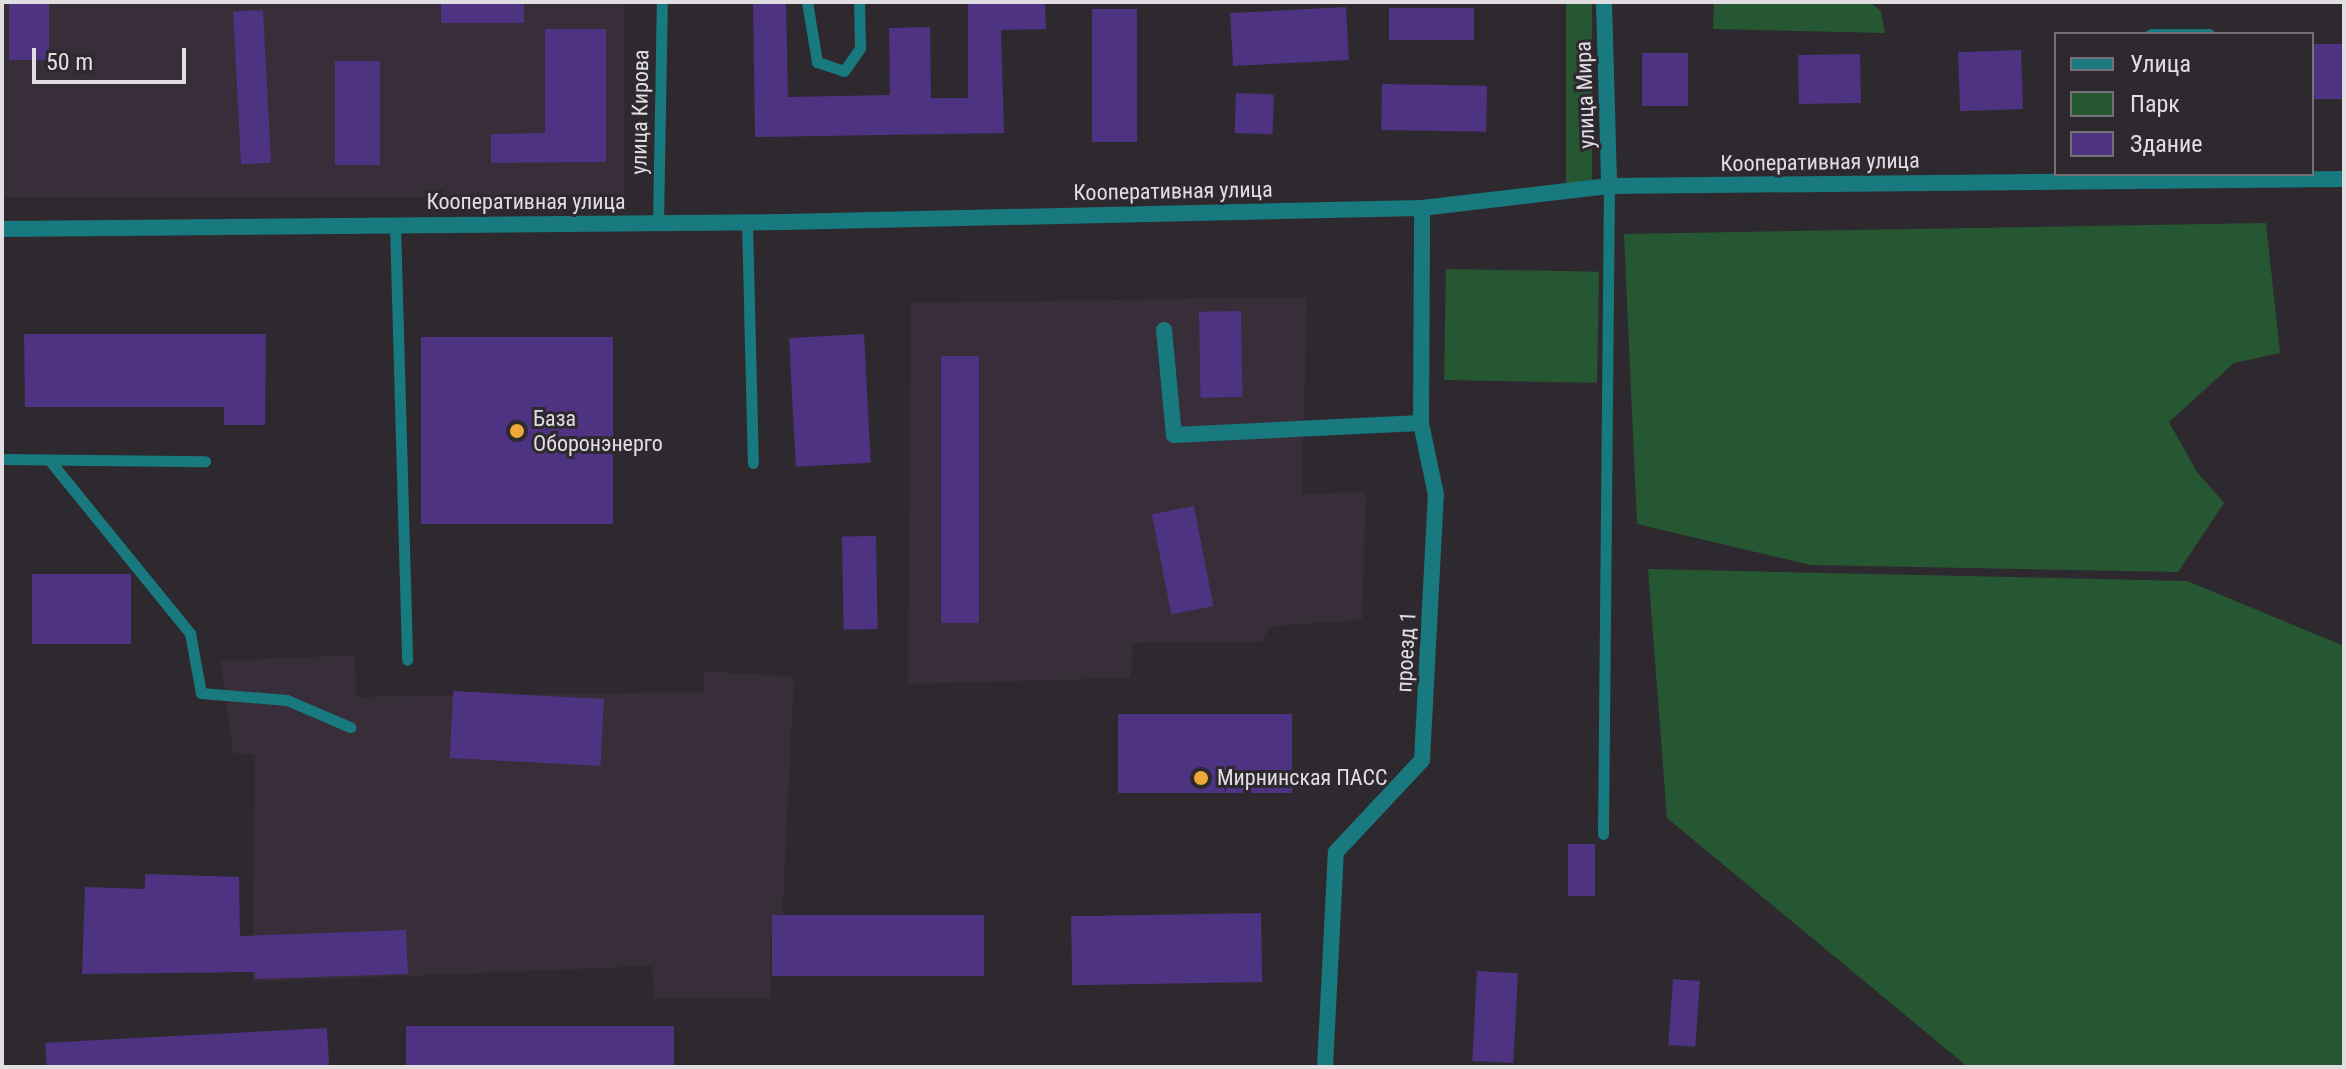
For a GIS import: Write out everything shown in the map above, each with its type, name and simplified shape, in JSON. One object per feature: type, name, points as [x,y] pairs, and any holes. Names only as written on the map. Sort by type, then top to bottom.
[{"type":"street","name":"улица Мира","points":[[1604,2],[1609,186]]},
{"type":"street","name":"Кооперативная улица","points":[[2,229],[747,222],[1422,208],[1609,186],[2080,177],[2344,179]]},
{"type":"street","name":"проезд 1","points":[[1325,1067],[1336,852],[1422,760],[1436,495],[1421,423],[1422,208]]},
{"type":"street","points":[[1164,330],[1174,435],[1421,423]]},
{"type":"lane","name":"улица Кирова","points":[[658,223],[662,2]]},
{"type":"lane","points":[[807,2],[817,62],[844,71],[860,48],[859,2]]},
{"type":"lane","points":[[1603,834],[1609,186]]},
{"type":"lane","points":[[747,222],[753,463]]},
{"type":"lane","points":[[395,225],[407,660]]},
{"type":"lane","points":[[2,459],[205,461]]},
{"type":"lane","points":[[50,461],[190,633],[201,693],[287,700],[350,727]]},
{"type":"shaded area","points":[[2,2],[624,2],[624,197],[2,197]]},
{"type":"shaded area","points":[[1307,297],[1302,494],[1366,492],[1362,620],[1271,626],[1261,642],[1133,643],[1131,678],[908,684],[911,303]]},
{"type":"shaded area","points":[[355,655],[356,697],[703,692],[704,671],[794,677],[782,922],[779,932],[770,936],[771,998],[654,998],[652,966],[252,982],[255,755],[233,753],[221,661]]},
{"type":"green space","points":[[1566,2],[1592,2],[1592,192],[1566,192]]},
{"type":"green space","points":[[1714,2],[1870,2],[1881,11],[1885,33],[1713,29]]},
{"type":"green space","points":[[2266,223],[2280,353],[2234,363],[2169,422],[2197,472],[2224,503],[2178,572],[1811,565],[1637,524],[1624,234]]},
{"type":"green space","points":[[1446,269],[1599,272],[1597,383],[1444,380]]},
{"type":"green space","points":[[1648,569],[2187,581],[2344,646],[2344,1067],[1968,1067],[1667,818]]},
{"type":"building","points":[[9,2],[49,2],[49,60],[9,60]]},
{"type":"building","points":[[441,2],[524,2],[524,23],[441,23]]},
{"type":"building","points":[[753,2],[786,2],[788,97],[890,95],[889,28],[930,27],[931,98],[968,98],[968,2],[1045,2],[1046,29],[1001,30],[1004,133],[755,137]]},
{"type":"building","points":[[1346,7],[1349,60],[1233,66],[1230,13]]},
{"type":"building","points":[[1389,8],[1474,8],[1474,40],[1389,40]]},
{"type":"building","points":[[1092,9],[1137,9],[1137,142],[1092,142]]},
{"type":"building","points":[[263,10],[271,163],[241,164],[233,12]]},
{"type":"building","points":[[545,29],[606,29],[606,162],[491,163],[491,134],[545,133]]},
{"type":"building","points":[[2314,44],[2344,44],[2344,99],[2314,99]]},
{"type":"building","points":[[2021,50],[2023,109],[1960,111],[1958,52]]},
{"type":"building","points":[[1642,53],[1688,53],[1688,106],[1642,106]]},
{"type":"building","points":[[1860,54],[1861,103],[1799,104],[1798,55]]},
{"type":"building","points":[[335,61],[380,61],[380,165],[335,165]]},
{"type":"building","points":[[1382,84],[1487,86],[1486,132],[1381,130]]},
{"type":"building","points":[[1236,93],[1274,94],[1273,134],[1235,133]]},
{"type":"building","points":[[1241,311],[1243,397],[1201,398],[1199,312]]},
{"type":"building","points":[[24,334],[266,334],[265,425],[224,425],[224,407],[25,407]]},
{"type":"building","points":[[864,334],[871,463],[796,467],[789,338]]},
{"type":"building","name":"База Оборонэнерго","points":[[421,337],[613,337],[613,524],[421,524]]},
{"type":"building","points":[[941,356],[979,356],[979,623],[941,623]]},
{"type":"building","points":[[1194,506],[1213,606],[1171,614],[1152,514]]},
{"type":"building","points":[[876,536],[878,629],[844,630],[842,537]]},
{"type":"building","points":[[32,574],[131,574],[131,644],[32,644]]},
{"type":"building","points":[[453,691],[604,699],[600,766],[450,758]]},
{"type":"building","points":[[1118,714],[1292,714],[1292,793],[1118,793]]},
{"type":"building","points":[[1568,844],[1595,844],[1595,896],[1568,896]]},
{"type":"building","points":[[145,874],[239,877],[240,936],[406,930],[408,974],[255,979],[255,972],[82,974],[85,887],[145,889]]},
{"type":"building","points":[[1261,913],[1262,982],[1072,985],[1071,916]]},
{"type":"building","points":[[772,915],[984,915],[984,976],[772,976]]},
{"type":"building","points":[[1477,971],[1518,973],[1513,1063],[1472,1061]]},
{"type":"building","points":[[1673,979],[1700,981],[1695,1047],[1668,1045]]},
{"type":"building","points":[[406,1026],[674,1026],[674,1067],[406,1067]]},
{"type":"building","points":[[327,1028],[329,1067],[47,1067],[45,1043]]},
{"type":"place","name":"База Оборонэнерго","points":[[517,431]]},
{"type":"place","name":"Мирнинская ПАСС","points":[[1201,778]]}]
